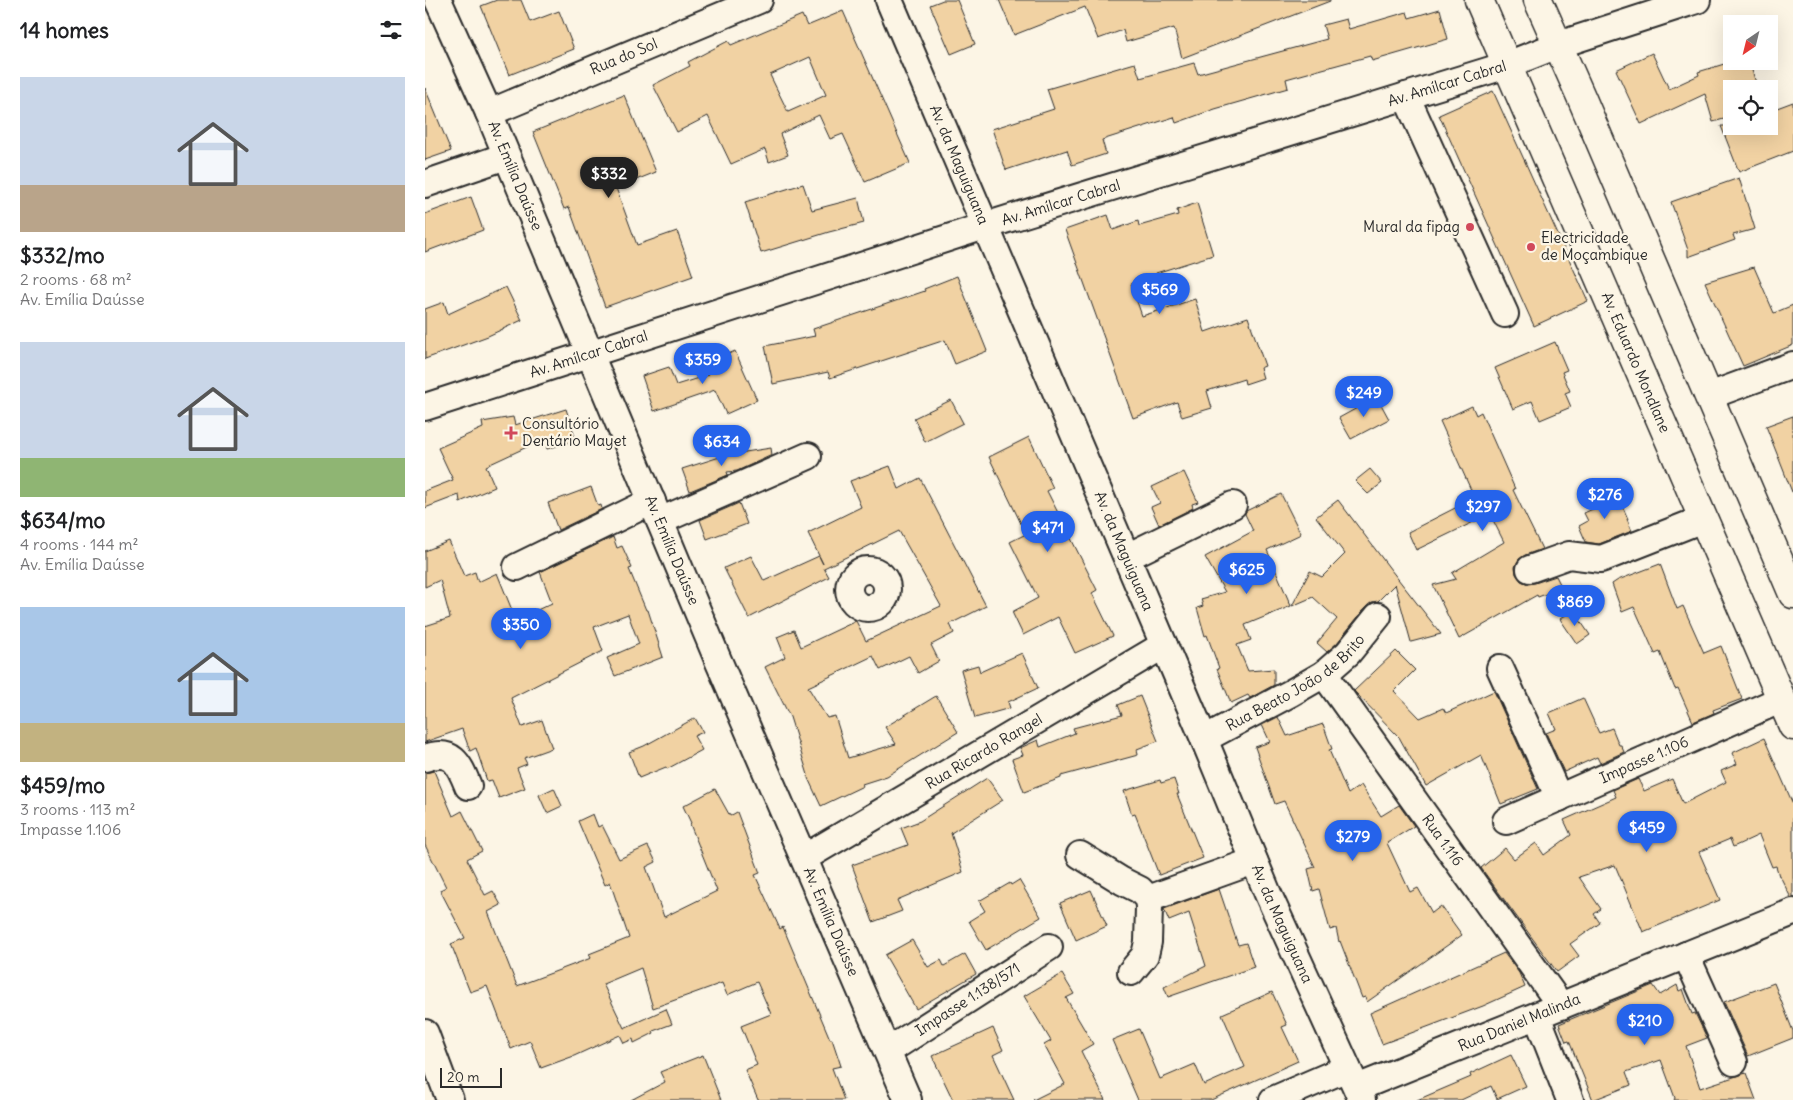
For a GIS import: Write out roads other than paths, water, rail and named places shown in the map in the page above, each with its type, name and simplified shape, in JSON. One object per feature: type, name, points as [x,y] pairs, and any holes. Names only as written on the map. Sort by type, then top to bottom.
[{"type":"main road","name":"Av. Eduardo Mondlane","points":[[1479,0],[1793,726]]},
{"type":"main road","points":[[1538,0],[1792,589]]},
{"type":"street","name":"Av. Emília Daússe","points":[[437,0],[489,112],[656,511],[908,1100]]},
{"type":"street","name":"Rua do Sol","points":[[489,112],[759,0]]},
{"type":"street","name":"Av. da Maguiguana","points":[[889,0],[1127,557],[1254,861],[1355,1085]]},
{"type":"street","name":"Av. Amílcar Cabral","points":[[425,406],[985,226],[1507,65],[1559,45],[1697,0]]},
{"type":"street","points":[[1407,96],[1505,314]]},
{"type":"street","points":[[425,184],[506,156]]},
{"type":"street","points":[[1709,396],[1793,365]]},
{"type":"street","points":[[517,567],[656,511],[808,456]]},
{"type":"street","points":[[1127,557],[1233,505]]},
{"type":"street","points":[[1530,569],[1569,555],[1601,559],[1703,519]]},
{"type":"street","name":"Rua Beato João de Brito","points":[[1204,739],[1324,674],[1348,653],[1378,616]]},
{"type":"street","name":"Rua Ricardo Rangel","points":[[804,858],[1164,645]]},
{"type":"street","points":[[1500,668],[1559,798]]},
{"type":"street","name":"Rua 1.116","points":[[1324,674],[1561,1006]]},
{"type":"street","name":"Impasse 1.106","points":[[1506,821],[1782,699]]},
{"type":"street","points":[[425,758],[450,757],[459,764],[468,786]]},
{"type":"street","points":[[1079,855],[1140,890],[1147,899],[1149,907],[1148,942],[1145,955],[1131,972]]},
{"type":"street","points":[[1147,899],[1254,861]]},
{"type":"street","name":"Rua Daniel Malinda","points":[[1273,1100],[1355,1085],[1537,1016],[1793,912]]},
{"type":"street","name":"Impasse 1.138/571","points":[[888,1052],[1049,947]]},
{"type":"street","points":[[1686,955],[1734,1062]]},
{"type":"street","points":[[1537,1016],[1570,1100]]},
{"type":"street","points":[[425,1033],[450,1100]]},
{"type":"place","name":"Mural da fipag","points":[[1470,227]]},
{"type":"place","name":"Electricidade de Moçambique","points":[[1531,247]]},
{"type":"place","name":"Consultório Dentário Mayet","points":[[511,433]]}]
